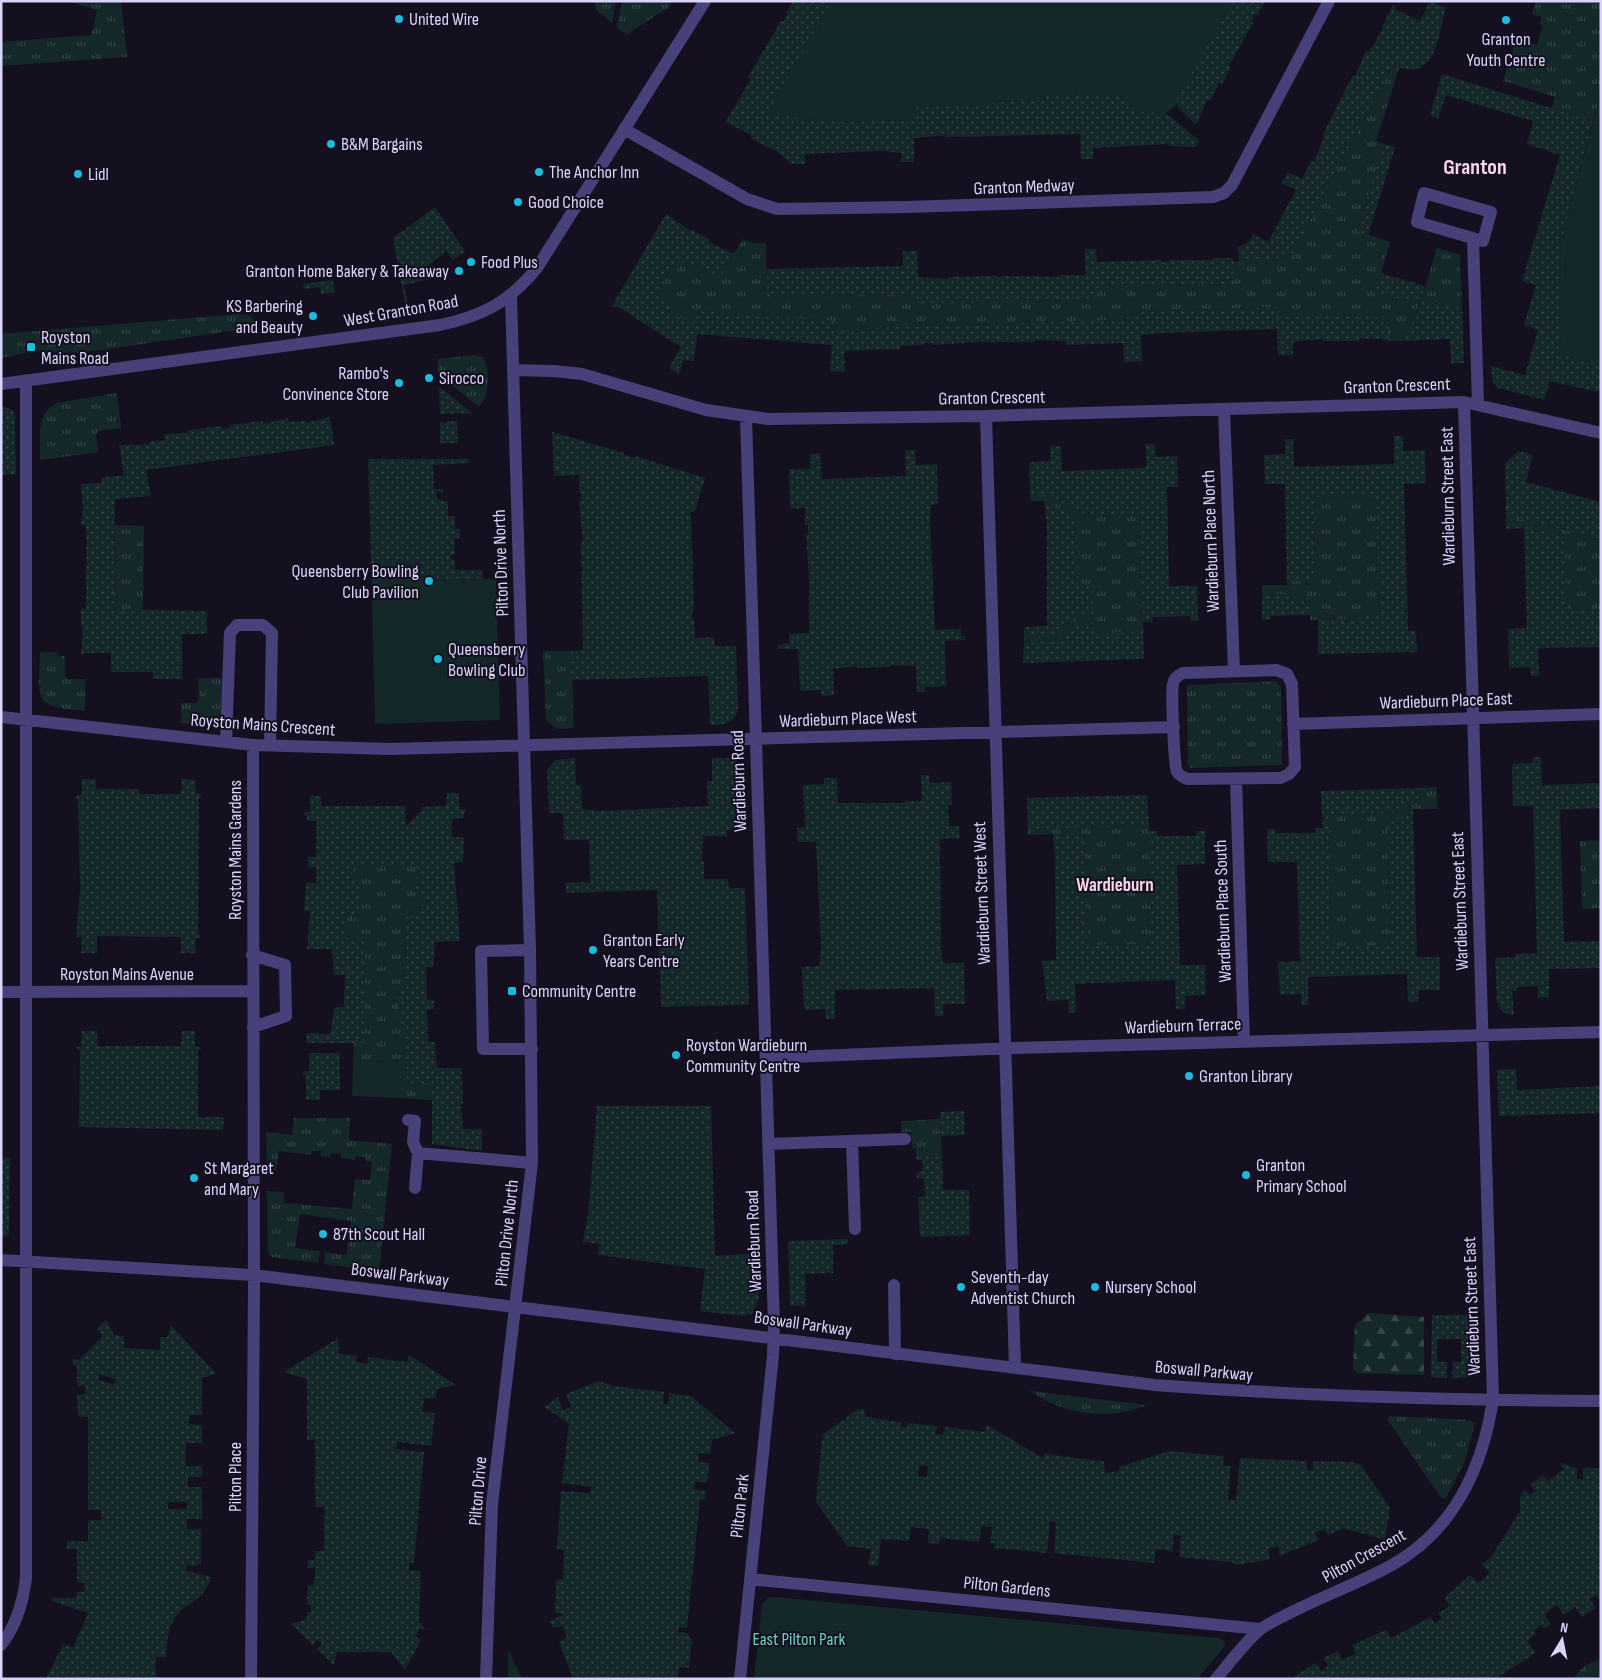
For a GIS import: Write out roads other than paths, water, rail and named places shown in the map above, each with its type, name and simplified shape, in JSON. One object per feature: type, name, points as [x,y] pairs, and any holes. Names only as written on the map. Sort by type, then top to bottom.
[{"type":"street","name":"West Granton Road","points":[[1,384],[440,325],[473,316],[501,304],[537,268],[705,1]]},
{"type":"street","name":"Granton Medway","points":[[624,129],[747,198],[777,209],[1086,203],[1213,197],[1224,193],[1232,185],[1328,1]]},
{"type":"street","points":[[1424,193],[1491,212],[1483,241],[1473,238],[1417,222],[1424,193]]},
{"type":"street","points":[[1473,238],[1478,404]]},
{"type":"street","name":"Pilton Drive North","points":[[511,296],[532,1049],[532,1163],[516,1307]]},
{"type":"street","name":"Granton Crescent","points":[[513,370],[582,374],[706,410],[746,417],[782,420],[1464,402],[1601,433]]},
{"type":"street","points":[[1,1645],[14,1624],[20,1608],[26,1578],[26,381]]},
{"type":"street","name":"Wardieburn Street East","points":[[1464,402],[1471,717],[1493,1399]]},
{"type":"street","name":"Wardieburn Place North","points":[[1224,409],[1234,671]]},
{"type":"street","name":"Wardieburn Street West","points":[[986,416],[1015,1368]]},
{"type":"street","name":"Wardieburn Road","points":[[746,417],[774,1337]]},
{"type":"street","points":[[226,742],[230,633],[238,625],[264,625],[272,633],[270,745]]},
{"type":"street","points":[[1276,670],[1287,674],[1292,684],[1294,767],[1289,774],[1281,778],[1236,780],[1187,779],[1180,775],[1176,765],[1173,688],[1180,674],[1234,671],[1276,670]]},
{"type":"street","name":"Wardieburn Place East","points":[[1294,724],[1601,714]]},
{"type":"street","name":"Royston Mains Crescent","points":[[1,718],[253,745],[390,749],[524,746]]},
{"type":"street","name":"Wardieburn Place West","points":[[524,746],[1174,726]]},
{"type":"street","name":"Royston Mains Gardens","points":[[253,745],[253,1275]]},
{"type":"street","name":"Wardieburn Place South","points":[[1236,780],[1244,1042]]},
{"type":"street","points":[[530,950],[482,951],[483,1049],[532,1049]]},
{"type":"street","points":[[252,954],[285,965],[286,1016],[253,1027]]},
{"type":"street","name":"Royston Mains Avenue","points":[[1,992],[252,991]]},
{"type":"street","name":"Wardieburn Terrace","points":[[766,1058],[1004,1049],[1601,1032]]},
{"type":"street","points":[[408,1120],[415,1121],[413,1142],[418,1153],[414,1188]]},
{"type":"street","points":[[768,1144],[905,1140]]},
{"type":"street","points":[[852,1142],[854,1230]]},
{"type":"street","name":"Pilton Drive North","points":[[418,1153],[532,1163]]},
{"type":"street","name":"Boswall Parkway","points":[[1,1260],[253,1275],[774,1337],[896,1354],[1155,1385],[1250,1392],[1601,1401]]},
{"type":"street","name":"Pilton Place","points":[[251,1679],[253,1275]]},
{"type":"street","points":[[894,1285],[896,1354]]},
{"type":"street","name":"Pilton Drive","points":[[486,1679],[492,1504],[516,1307]]},
{"type":"street","name":"Pilton Park","points":[[740,1679],[774,1337]]},
{"type":"street","name":"Pilton Crescent","points":[[1216,1679],[1260,1629],[1392,1565],[1426,1540],[1451,1513],[1468,1486],[1484,1448],[1493,1399]]},
{"type":"street","name":"Pilton Gardens","points":[[750,1579],[1260,1629]]},
{"type":"place","name":"United Wire","points":[[399,19]]},
{"type":"place","name":"Granton Youth Centre","points":[[1506,20]]},
{"type":"place","name":"B&M Bargains","points":[[331,144]]},
{"type":"place","name":"The Anchor Inn","points":[[539,172]]},
{"type":"place","name":"Lidl","points":[[78,174]]},
{"type":"place","name":"Good Choice","points":[[518,202]]},
{"type":"place","name":"Food Plus","points":[[471,262]]},
{"type":"place","name":"Granton Home Bakery & Takeaway","points":[[459,271]]},
{"type":"place","name":"KS Barbering and Beauty","points":[[313,316]]},
{"type":"place","name":"Royston Mains Road","points":[[31,347]]},
{"type":"place","name":"Sirocco","points":[[429,378]]},
{"type":"place","name":"Rambo's Convinence Store","points":[[399,383]]},
{"type":"place","name":"Queensberry Bowling Club Pavilion","points":[[429,581]]},
{"type":"place","name":"Queensberry Bowling Club","points":[[438,659]]},
{"type":"place","name":"Granton Early Years Centre","points":[[593,950]]},
{"type":"place","name":"Community Centre","points":[[512,991]]},
{"type":"place","name":"Royston Wardieburn Community Centre","points":[[676,1055]]},
{"type":"place","name":"Granton Library","points":[[1189,1076]]},
{"type":"place","name":"Granton Primary School","points":[[1246,1175]]},
{"type":"place","name":"St Margaret and Mary","points":[[194,1178]]},
{"type":"place","name":"87th Scout Hall","points":[[323,1234]]},
{"type":"place","name":"Seventh-day Adventist Church","points":[[961,1287]]},
{"type":"place","name":"Nursery School","points":[[1095,1287]]},
{"type":"district","name":"Granton","points":[[1475,167]]},
{"type":"district","name":"Wardieburn","points":[[1115,885]]},
{"type":"park label","name":"East Pilton Park","points":[[799,1639]]}]
